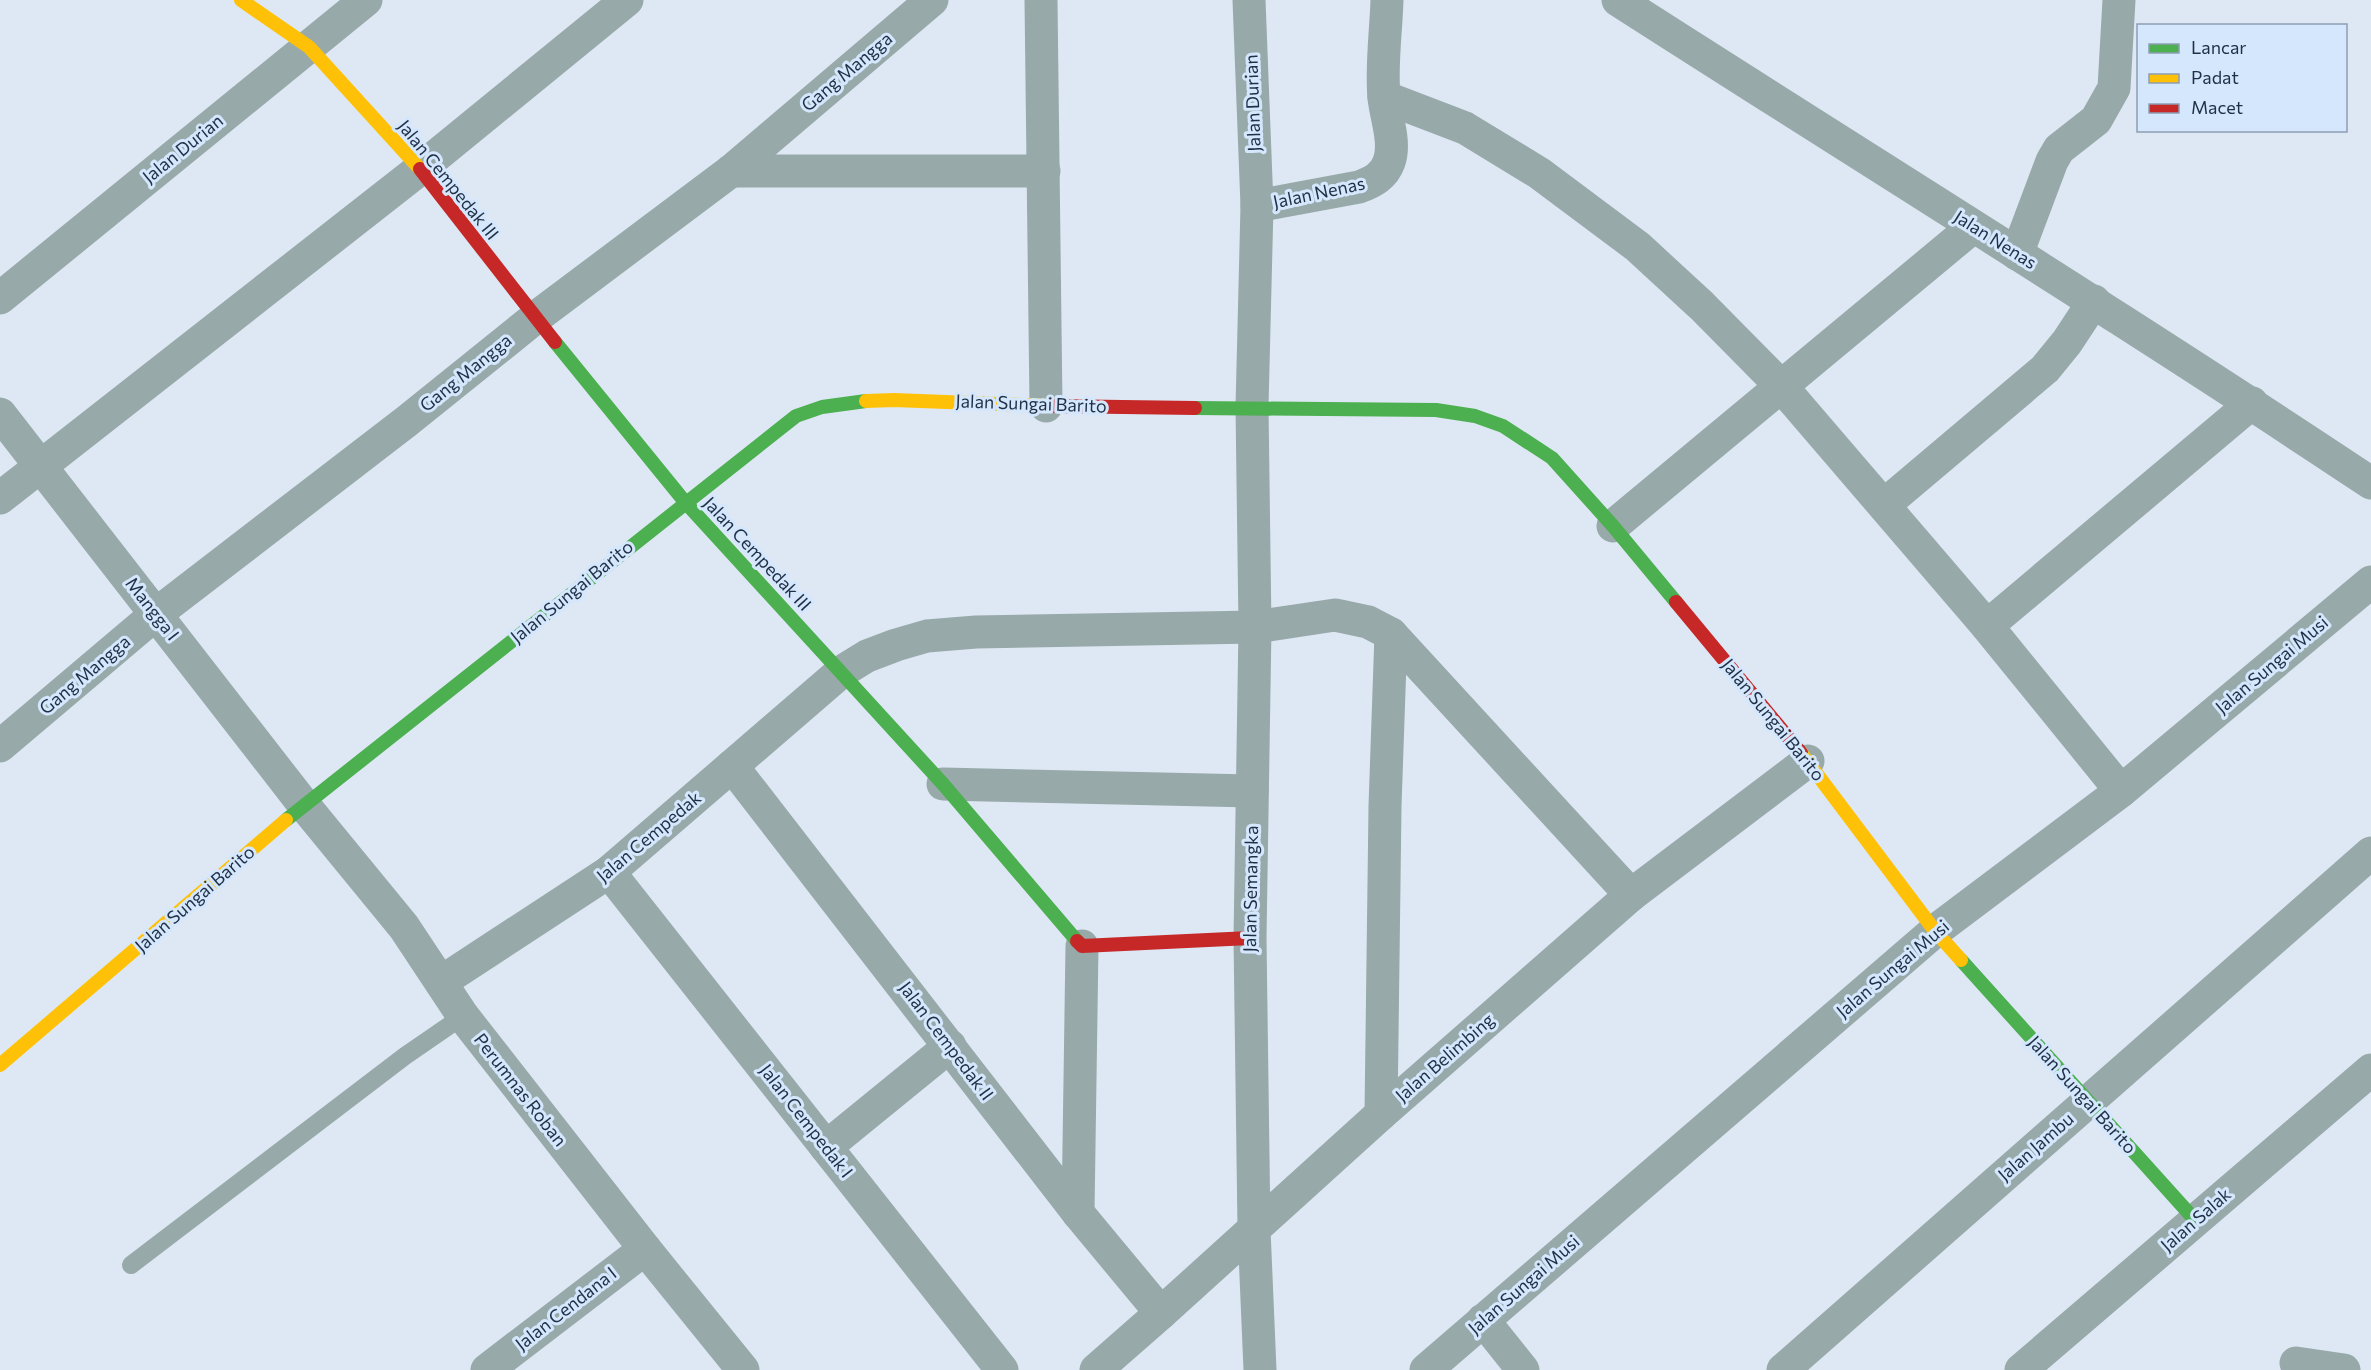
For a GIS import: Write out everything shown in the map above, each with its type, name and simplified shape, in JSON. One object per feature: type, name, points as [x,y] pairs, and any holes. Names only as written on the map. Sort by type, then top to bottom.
[{"type":"street","name":"Jalan Cempedak III","points":[[241,0],[309,47],[420,169],[535,318],[685,502],[943,784],[1058,921],[1082,946]]},
{"type":"street","name":"Jalan Durian","points":[[4,287],[366,0]]},
{"type":"street","points":[[0,498],[420,169],[627,0]]},
{"type":"street","name":"Gang Mangga","points":[[0,746],[156,614],[407,421],[535,318],[731,171],[932,0]]},
{"type":"street","points":[[1041,0],[1046,406]]},
{"type":"street","name":"Jalan Durian","points":[[1249,0],[1257,206]]},
{"type":"street","name":"Jalan Nenas","points":[[1257,206],[1359,188],[1385,172],[1391,159],[1391,141],[1384,97],[1387,0]]},
{"type":"street","name":"Jalan Nenas","points":[[1618,0],[1973,227],[2094,301],[2371,483]]},
{"type":"street","points":[[2017,254],[2052,161],[2059,149],[2096,120],[2114,88],[2118,0]]},
{"type":"street","points":[[1384,97],[1465,128],[1539,172],[1646,255],[1702,306],[1782,387],[1987,626],[2121,790]]},
{"type":"street","points":[[731,171],[1044,171]]},
{"type":"street","points":[[1252,407],[1257,206]]},
{"type":"street","points":[[1612,526],[1973,227]]},
{"type":"street","points":[[1884,505],[2045,369],[2067,342],[2094,301]]},
{"type":"street","name":"Jalan Sungai Barito","points":[[0,1065],[304,805],[685,502],[796,417],[822,407],[894,400],[1046,406],[1436,410],[1475,416],[1503,426],[1552,458],[1612,526],[1808,761],[1935,931],[2195,1220]]},
{"type":"street","points":[[1987,626],[2252,403]]},
{"type":"street","name":"Jalan Semangka","points":[[1252,407],[1255,627],[1250,938],[1254,1229],[1260,1370]]},
{"type":"street","name":"Mangga I","points":[[0,414],[304,805]]},
{"type":"street","name":"Jalan Sungai Musi","points":[[1426,1370],[1935,931],[2121,790],[2371,582]]},
{"type":"street","name":"Jalan Cempedak","points":[[441,982],[609,872],[841,672],[867,656],[927,636],[976,632],[1255,627],[1335,615],[1368,622],[1391,634]]},
{"type":"street","points":[[1391,634],[1631,894]]},
{"type":"street","points":[[1381,1114],[1385,806],[1391,634]]},
{"type":"street","name":"Jalan Belimbing","points":[[1096,1370],[1381,1114],[1631,894],[1808,761]]},
{"type":"street","name":"Jalan Cempedak II","points":[[732,766],[1078,1213],[1161,1313]]},
{"type":"street","points":[[943,784],[1252,790]]},
{"type":"street","name":"Perumnas Roban","points":[[304,805],[404,927],[463,1017],[743,1370]]},
{"type":"street","name":"Jalan Jambu","points":[[1783,1370],[2371,853]]},
{"type":"street","name":"Jalan Cempedak I","points":[[609,872],[1002,1370]]},
{"type":"street","points":[[1078,1213],[1082,946],[1250,938]]},
{"type":"street","points":[[826,1147],[950,1046]]},
{"type":"street","name":"Jalan Salak","points":[[2021,1370],[2371,1071]]},
{"type":"street","name":"Jalan Cendana I","points":[[487,1370],[645,1249]]},
{"type":"street","points":[[1484,1320],[1523,1370]]},
{"type":"street","points":[[2296,1363],[2344,1370]]},
{"type":"lane","points":[[131,1265],[405,1056],[463,1017]]},
{"type":"traffic: fast","points":[[555,342],[685,502],[943,784],[1077,941]]},
{"type":"traffic: fast","points":[[286,820],[796,416],[822,407],[866,401]]},
{"type":"traffic: fast","points":[[1195,408],[1436,410],[1475,416],[1503,426],[1552,458],[1613,526],[1676,602]]},
{"type":"traffic: fast","points":[[1961,960],[2195,1220]]},
{"type":"traffic: slow","points":[[241,0],[309,47],[420,169]]},
{"type":"traffic: slow","points":[[866,401],[1051,406]]},
{"type":"traffic: slow","points":[[1801,753],[1935,931],[1961,960]]},
{"type":"traffic: slow","points":[[0,1065],[286,820]]},
{"type":"traffic: jam","points":[[420,169],[555,342]]},
{"type":"traffic: jam","points":[[1051,406],[1195,408]]},
{"type":"traffic: jam","points":[[1676,602],[1801,753]]},
{"type":"traffic: jam","points":[[1077,941],[1082,946],[1250,938]]}]
